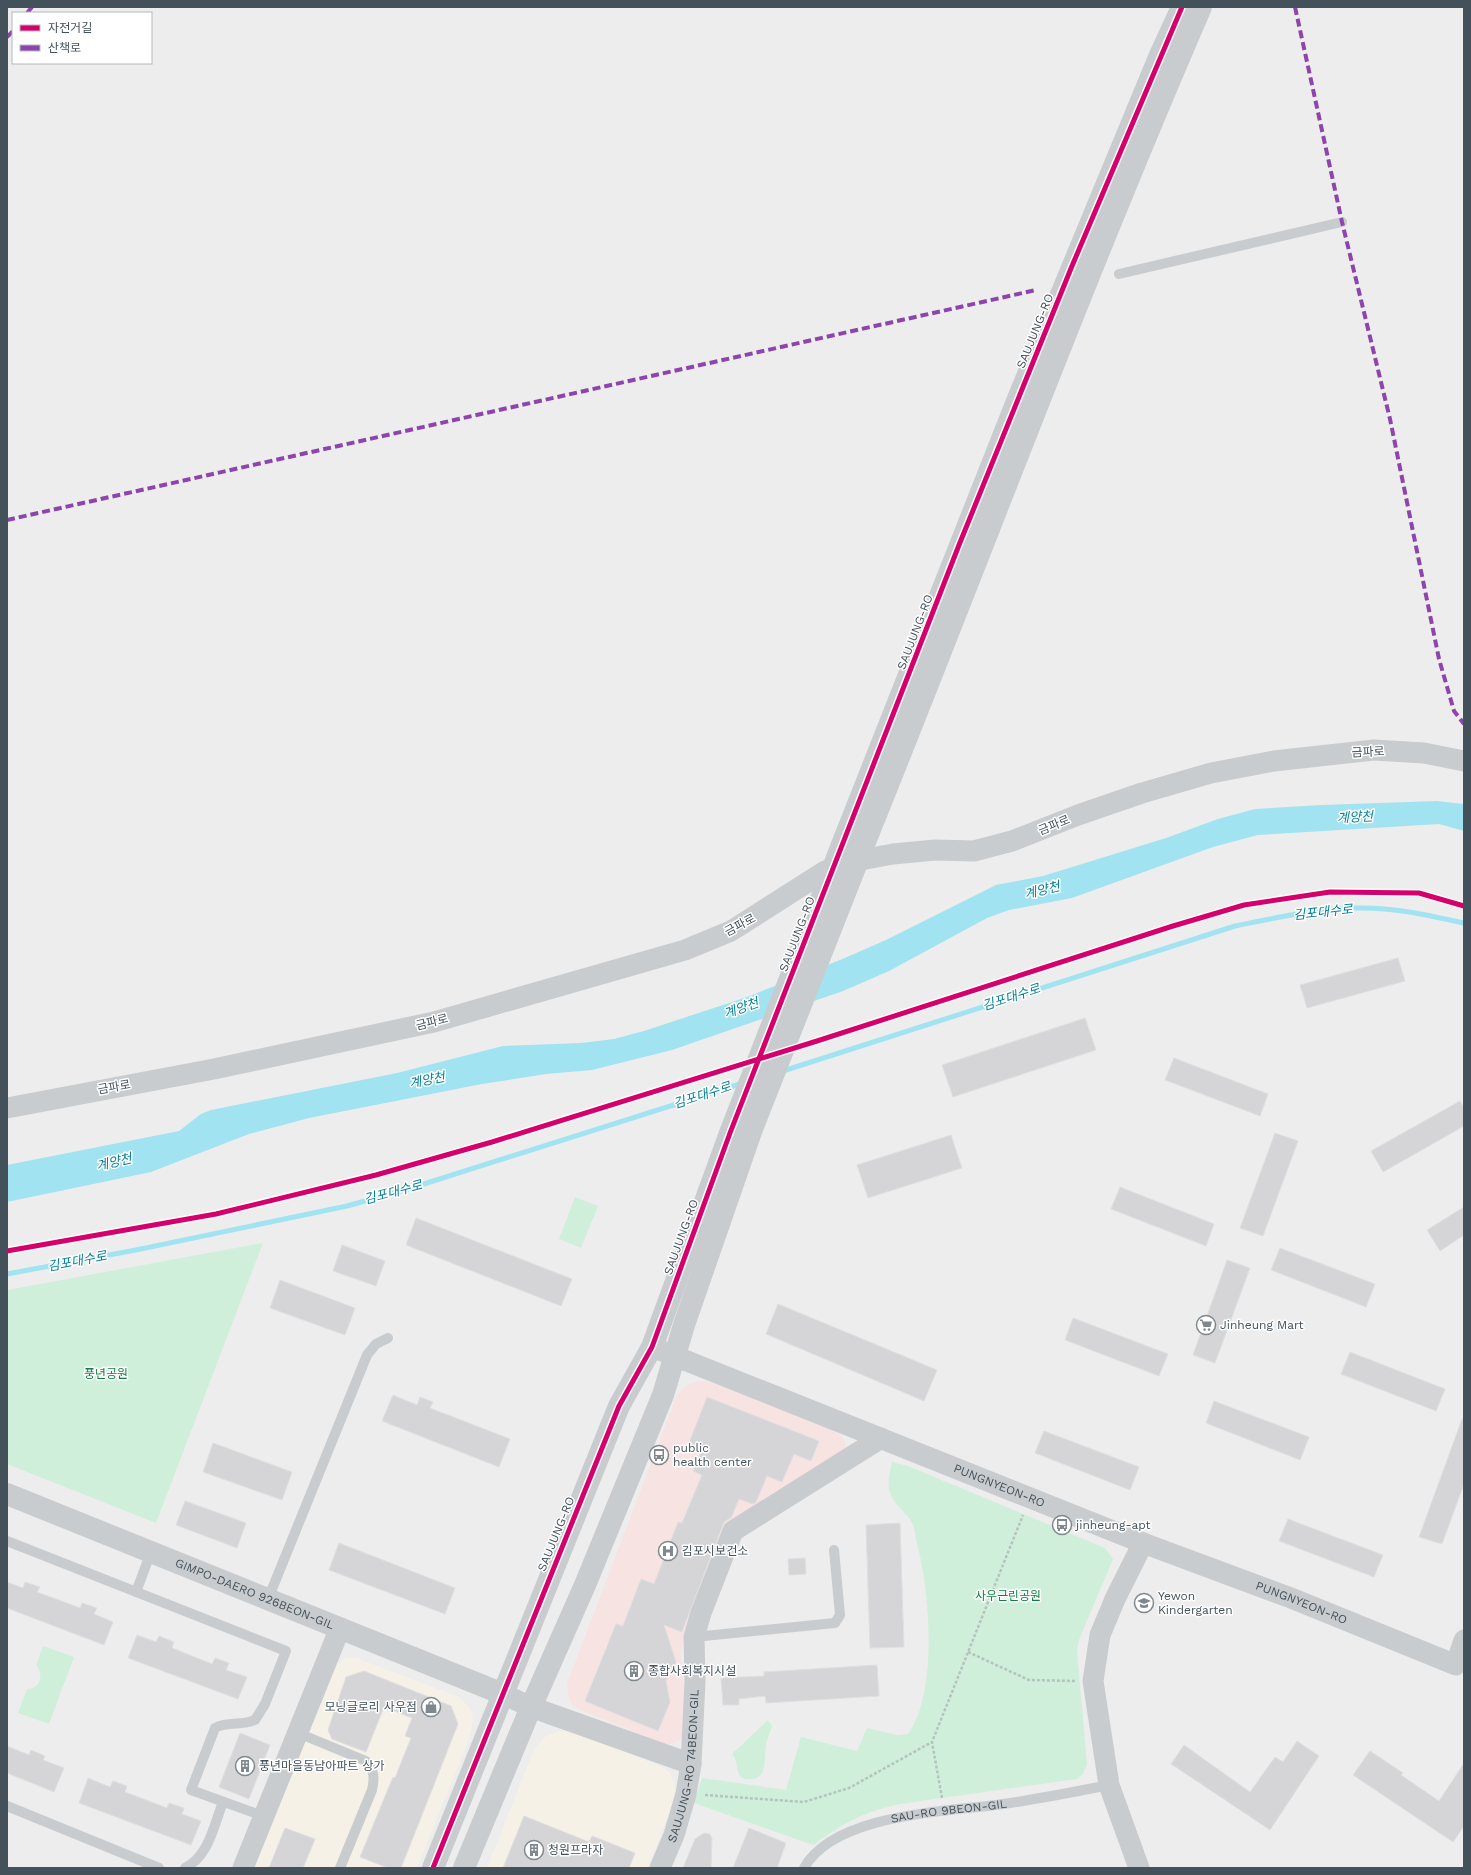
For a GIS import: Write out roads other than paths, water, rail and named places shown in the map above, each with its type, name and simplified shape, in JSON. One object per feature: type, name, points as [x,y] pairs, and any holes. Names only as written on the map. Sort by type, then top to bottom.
[{"type":"street","name":"SAUJUNG-RO","points":[[433,1868],[619,1406],[652,1346],[730,1133],[1017,401],[1160,55],[1182,7]]},
{"type":"street","points":[[464,1868],[531,1707],[585,1585],[663,1395],[676,1356],[684,1325],[752,1129],[951,628],[999,499],[1052,366],[1201,7]]},
{"type":"street","name":"금파로","points":[[7,1108],[214,1069],[434,1022],[685,950],[732,931],[819,875],[832,869],[866,859],[893,854],[935,850],[974,850],[1012,841],[1134,796],[1210,773],[1274,761],[1374,750],[1424,754],[1464,761]]},
{"type":"street","name":"PUNGNYEON-RO","points":[[652,1346],[1143,1543],[1291,1598],[1461,1657]]},
{"type":"street","name":"SAUJUNG-RO 74BEON-GIL","points":[[660,1868],[674,1835],[686,1794],[691,1764],[696,1682],[694,1637],[701,1613],[733,1531],[881,1438]]},
{"type":"street","name":"GIMPO-DAERO 926BEON-GIL","points":[[7,1494],[503,1694]]},
{"type":"street","points":[[1139,1868],[1108,1785],[1094,1681],[1100,1635],[1115,1599],[1143,1543]]},
{"type":"street","points":[[243,1868],[340,1628]]},
{"type":"street","points":[[503,1694],[531,1707],[691,1764]]},
{"type":"lane","points":[[1119,274],[1342,222]]},
{"type":"lane","points":[[268,1599],[367,1354],[376,1344],[388,1338]]},
{"type":"lane","points":[[7,1541],[286,1651],[265,1704],[255,1720],[245,1723],[225,1724],[214,1728],[191,1790],[263,1816]]},
{"type":"lane","points":[[694,1637],[835,1623],[840,1616],[834,1550]]},
{"type":"lane","points":[[136,1592],[151,1552]]},
{"type":"lane","points":[[298,1733],[366,1761],[373,1769],[374,1780],[372,1790],[340,1868]]},
{"type":"lane","name":"SAU-RO 9BEON-GIL","points":[[804,1868],[808,1860],[832,1841],[866,1826],[905,1815],[1003,1804],[1108,1785]]},
{"type":"lane","points":[[185,1868],[199,1858],[206,1846],[223,1802]]},
{"type":"lane","points":[[7,1806],[159,1868]]},
{"type":"water","name":"계양천","points":[[1437,801],[1464,804],[1464,831],[1439,824],[1258,835],[1213,847],[1072,898],[1009,910],[987,918],[889,971],[843,991],[672,1050],[592,1070],[546,1074],[482,1084],[309,1118],[249,1134],[151,1172],[7,1202],[7,1165],[179,1131],[201,1114],[211,1110],[397,1073],[503,1046],[581,1043],[614,1039],[644,1031],[747,997],[840,960],[886,940],[996,885],[1043,876],[1166,838],[1218,819],[1255,809]]},
{"type":"waterway","name":"김포대수로","points":[[783,1071],[1235,926],[1310,912],[1356,908],[1397,910],[1424,914],[1464,923]]},
{"type":"waterway","name":"김포대수로","points":[[7,1274],[136,1250],[347,1206],[408,1189],[743,1083]]},
{"type":"place","name":"Jinheung Mart","points":[[1206,1325]]},
{"type":"place","name":"public health center","points":[[659,1455]]},
{"type":"place","name":"jinheung-apt","points":[[1062,1525]]},
{"type":"place","name":"김포시보건소","points":[[668,1551]]},
{"type":"place","name":"Yewon Kindergarten","points":[[1144,1603]]},
{"type":"place","name":"종합사회복지시설","points":[[634,1671]]},
{"type":"place","name":"모닝글로리 사우점","points":[[431,1707]]},
{"type":"place","name":"풍년마을동남아파트 상가","points":[[245,1766]]},
{"type":"place","name":"청원프라자","points":[[534,1850]]},
{"type":"park label","name":"풍년공원","points":[[106,1374]]},
{"type":"park label","name":"사우근린공원","points":[[1008,1596]]}]
